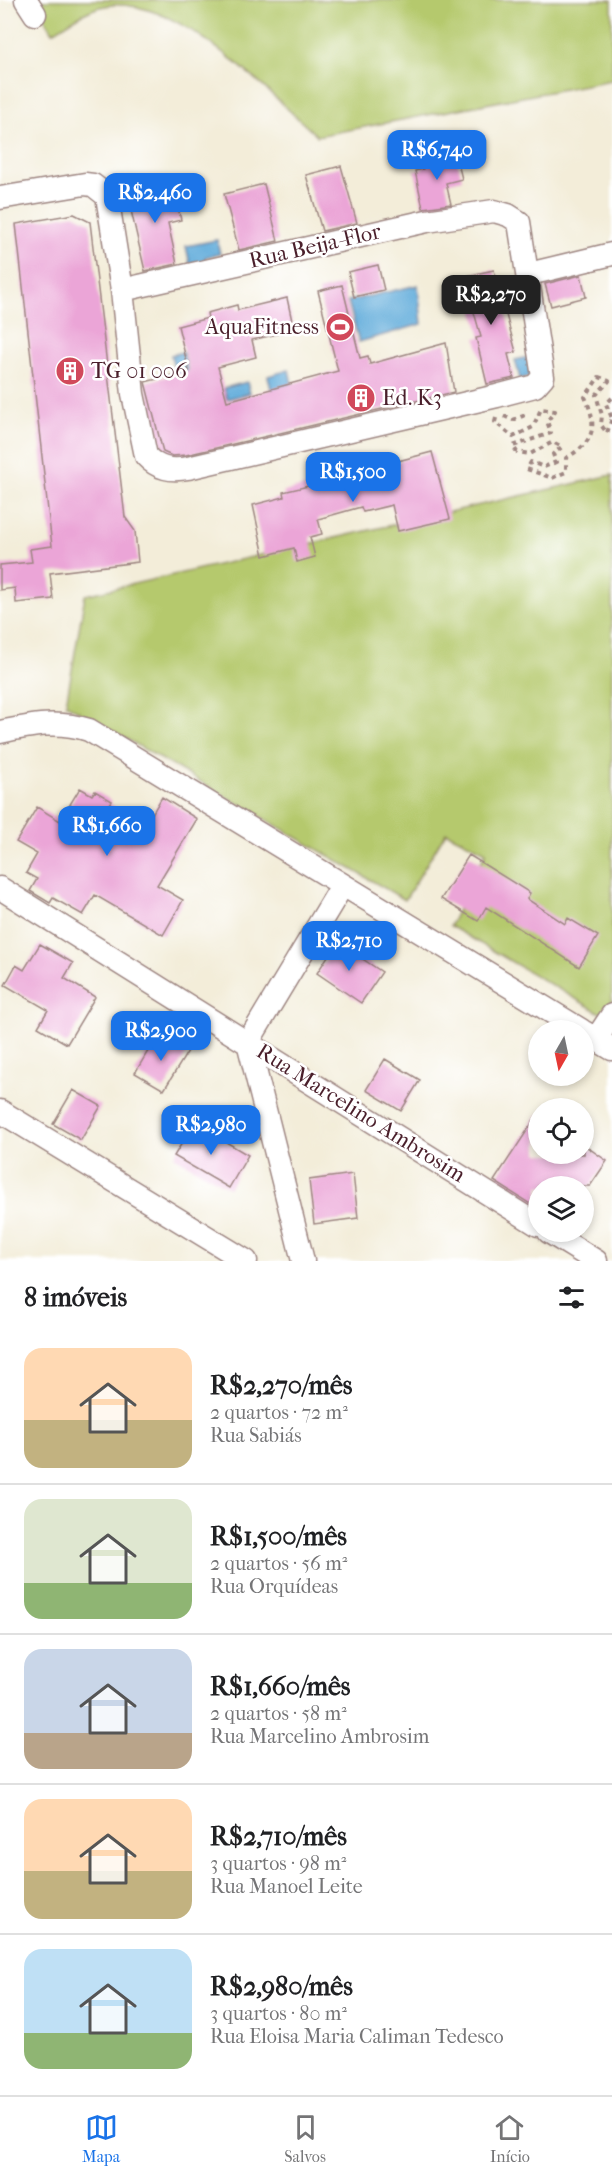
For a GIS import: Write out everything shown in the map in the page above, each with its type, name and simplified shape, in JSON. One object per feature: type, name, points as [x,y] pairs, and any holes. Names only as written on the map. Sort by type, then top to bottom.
[{"type":"street","points":[[0,198],[85,184],[100,189],[110,201],[133,394],[146,456],[160,467],[175,470],[535,386],[541,380],[543,372],[529,274],[612,254]]},
{"type":"street","name":"Rua Beija-Flor","points":[[122,291],[427,221],[494,211],[508,215],[519,222],[529,274]]},
{"type":"street","points":[[0,732],[40,723],[69,723],[89,730],[563,1020]]},
{"type":"street","points":[[303,1261],[249,1042],[342,886]]},
{"type":"street","name":"Rua Marcelino Ambrosim","points":[[0,888],[528,1219]]},
{"type":"street","points":[[594,1037],[612,1014]]},
{"type":"street","points":[[0,1111],[246,1261]]},
{"type":"street","points":[[565,1242],[596,1261]]},
{"type":"path","points":[[497,396],[504,406],[517,407],[523,416],[513,420],[498,414],[495,422],[513,437],[533,427],[542,409],[555,411],[547,421],[551,433],[513,446],[517,452],[530,454],[553,442],[562,447],[553,454],[556,462],[544,467],[531,462],[527,469],[552,478],[566,472],[566,458],[578,452],[591,435],[593,415],[585,397],[599,377],[609,381],[596,395],[602,415],[601,425],[607,434],[612,418],[606,404],[612,398]]},
{"type":"green space","points":[[34,0],[612,0],[612,80],[317,136],[222,52],[167,17],[139,8],[104,6],[89,11],[53,32]]},
{"type":"green space","points":[[612,475],[612,1020],[450,926],[486,852],[446,832],[405,900],[66,704],[85,595]]},
{"type":"water","points":[[217,240],[220,254],[205,257],[208,270],[192,274],[186,246]]},
{"type":"water","points":[[418,285],[422,324],[359,342],[348,301]]},
{"type":"water","points":[[183,352],[189,378],[177,381],[171,355]]},
{"type":"water","points":[[529,357],[534,375],[520,379],[515,360]]},
{"type":"water","points":[[289,370],[292,384],[271,389],[268,376]]},
{"type":"water","points":[[247,382],[250,393],[227,399],[224,388]]},
{"type":"building","points":[[456,155],[462,179],[446,183],[451,204],[423,208],[415,171],[423,169],[422,163]]},
{"type":"building","points":[[341,166],[357,223],[322,231],[306,175]]},
{"type":"building","points":[[172,182],[181,220],[168,223],[177,264],[145,271],[127,193]]},
{"type":"building","points":[[264,184],[278,241],[239,250],[224,194]]},
{"type":"building","name":"TG 01 006","points":[[74,214],[90,222],[125,517],[135,531],[138,562],[50,573],[53,599],[16,603],[15,588],[0,590],[0,565],[32,562],[30,549],[52,546],[16,224]]},
{"type":"building","points":[[378,265],[384,290],[354,297],[348,272]]},
{"type":"building","points":[[494,270],[516,352],[508,354],[514,378],[487,384],[476,338],[481,337],[470,298],[466,299],[461,277]]},
{"type":"building","points":[[581,275],[586,297],[551,306],[545,284]]},
{"type":"building","points":[[342,285],[360,358],[368,356],[370,364],[446,343],[454,392],[186,455],[172,456],[163,452],[145,382],[189,371],[178,326],[208,318],[207,313],[237,305],[238,310],[287,298],[294,330],[252,340],[256,357],[218,367],[227,401],[338,371],[318,291]]},
{"type":"building","points":[[432,452],[450,519],[398,531],[392,505],[363,512],[361,507],[318,519],[322,534],[310,537],[315,557],[297,562],[294,548],[264,556],[253,505],[284,497],[283,492],[321,483],[319,477],[348,469],[349,474]]},
{"type":"building","points":[[80,788],[92,795],[95,791],[112,801],[110,804],[145,826],[162,797],[197,819],[157,885],[183,900],[163,935],[95,895],[83,915],[53,898],[50,903],[30,891],[37,879],[26,873],[37,854],[16,842],[37,807],[60,821]]},
{"type":"building","points":[[469,855],[530,893],[527,899],[565,924],[568,918],[598,936],[579,967],[486,907],[478,921],[441,899]]},
{"type":"building","points":[[337,942],[382,972],[361,1003],[317,973]]},
{"type":"building","points":[[40,944],[73,963],[64,978],[95,997],[67,1044],[38,1027],[48,1010],[5,985],[16,965],[24,970]]},
{"type":"building","points":[[158,1034],[188,1051],[164,1090],[135,1073]]},
{"type":"building","points":[[385,1059],[420,1080],[401,1111],[366,1090]]},
{"type":"building","points":[[73,1090],[101,1106],[81,1140],[53,1124]]},
{"type":"building","points":[[194,1123],[248,1155],[229,1188],[174,1156]]},
{"type":"building","points":[[528,1129],[528,1164],[594,1164],[594,1152],[607,1161],[594,1180],[594,1176],[528,1176],[528,1203],[494,1181]]},
{"type":"building","points":[[353,1174],[358,1218],[314,1224],[309,1180]]},
{"type":"place","name":"AquaFitness","points":[[340,327]]},
{"type":"place","name":"TG 01 006","points":[[70,371]]},
{"type":"place","name":"Ed. K3","points":[[361,398]]}]
